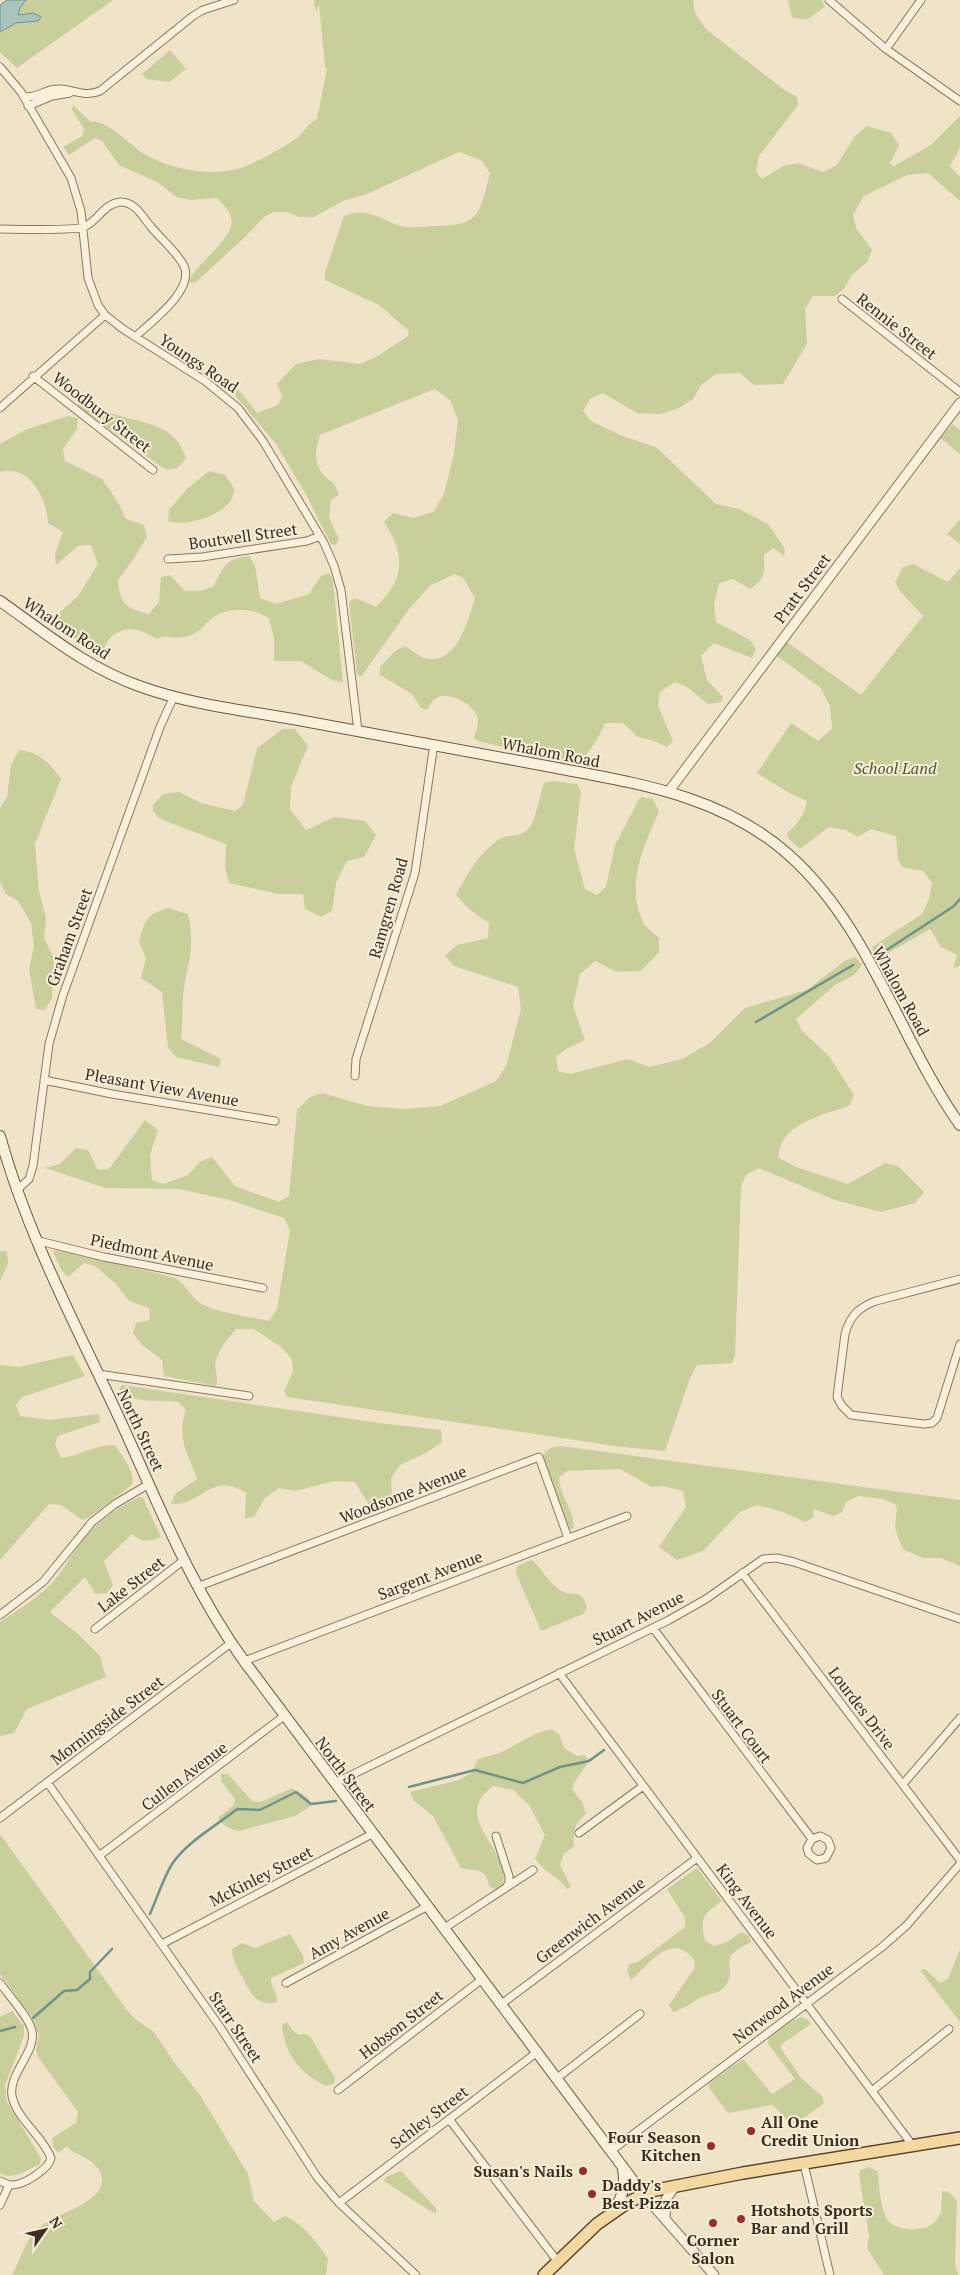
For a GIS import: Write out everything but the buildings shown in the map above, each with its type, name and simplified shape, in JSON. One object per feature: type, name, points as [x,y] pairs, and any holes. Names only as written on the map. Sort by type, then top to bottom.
[{"type":"main road","name":"Whalom Road","points":[[0,601],[78,656],[130,683],[174,696],[434,744],[669,791],[711,806],[746,823],[780,847],[816,882],[854,937],[933,1082],[960,1125]]},
{"type":"main road","name":"North Street","points":[[0,1136],[16,1191],[35,1240],[197,1587],[231,1643],[481,1980],[643,2194]]},
{"type":"main road","points":[[544,2275],[597,2224],[643,2194],[677,2185],[960,2138]]},
{"type":"main road","points":[[613,2212],[621,2199],[624,2187],[623,2168]]},
{"type":"street","points":[[28,106],[52,96],[92,93],[103,89],[192,16],[203,10],[234,0]]},
{"type":"street","points":[[829,0],[886,49],[960,101]]},
{"type":"street","points":[[886,49],[921,0]]},
{"type":"street","name":"Youngs Road","points":[[0,67],[23,96],[71,178],[80,204],[85,264],[94,300],[105,315],[204,381],[238,408],[263,441],[320,536],[334,566],[341,590],[358,731]]},
{"type":"street","points":[[23,96],[29,97],[60,89],[73,93]]},
{"type":"street","points":[[0,229],[83,228],[112,204],[122,202],[131,204],[183,264],[186,278],[182,292],[136,337]]},
{"type":"street","name":"Rennie Street","points":[[842,299],[960,392]]},
{"type":"street","points":[[0,408],[105,315]]},
{"type":"street","name":"Woodbury Street","points":[[34,376],[153,470]]},
{"type":"street","name":"Pratt Street","points":[[669,791],[960,403]]},
{"type":"street","name":"Boutwell Street","points":[[168,559],[202,557],[307,541],[320,536]]},
{"type":"street","name":"Graham Street","points":[[16,1191],[28,1179],[33,1166],[49,1044],[63,995],[160,727],[174,696]]},
{"type":"street","name":"Ramgren Road","points":[[355,1076],[356,1058],[414,873],[434,744]]},
{"type":"street","name":"Pleasant View Avenue","points":[[44,1080],[112,1094],[275,1121]]},
{"type":"street","name":"Piedmont Avenue","points":[[35,1240],[104,1257],[263,1288]]},
{"type":"street","points":[[960,1279],[876,1301],[864,1305],[857,1311],[845,1334],[837,1397],[842,1406],[851,1415],[924,1424],[932,1423],[937,1418],[960,1344]]},
{"type":"street","points":[[98,1374],[249,1396]]},
{"type":"street","name":"Woodsome Avenue","points":[[197,1587],[539,1457],[568,1538]]},
{"type":"street","points":[[0,1615],[44,1582],[92,1522],[122,1500],[149,1484]]},
{"type":"street","name":"Sargent Avenue","points":[[244,1661],[627,1516]]},
{"type":"street","name":"Stuart Avenue","points":[[335,1783],[653,1628],[706,1599],[763,1560],[772,1558],[787,1560],[960,1619]]},
{"type":"street","name":"Lake Street","points":[[95,1629],[184,1560]]},
{"type":"street","name":"Lourdes Drive","points":[[742,1573],[960,1860]]},
{"type":"street","name":"Stuart Court","points":[[653,1628],[812,1839]]},
{"type":"street","name":"Morningside Street","points":[[0,1818],[231,1643]]},
{"type":"street","name":"King Avenue","points":[[558,1673],[913,2146]]},
{"type":"street","name":"Cullen Avenue","points":[[99,1856],[284,1716]]},
{"type":"street","points":[[903,1784],[960,1718]]},
{"type":"street","name":"Starr Street","points":[[47,1782],[220,2027],[317,2177],[339,2203],[416,2275]]},
{"type":"street","points":[[579,1833],[643,1786]]},
{"type":"street","name":"McKinley Street","points":[[162,1944],[372,1834]]},
{"type":"street","points":[[496,1836],[509,1879],[503,1890]]},
{"type":"street","name":"Greenwich Avenue","points":[[500,2005],[697,1858]]},
{"type":"street","name":"Norwood Avenue","points":[[611,2152],[891,1940],[960,1864]]},
{"type":"street","points":[[443,1929],[533,1870]]},
{"type":"street","name":"Amy Avenue","points":[[286,1984],[426,1906]]},
{"type":"street","name":"Hobson Street","points":[[338,2090],[481,1980]]},
{"type":"street","points":[[0,1983],[33,2032],[32,2040],[13,2082],[13,2100],[51,2158],[47,2166],[22,2182],[9,2185],[0,2181]]},
{"type":"street","points":[[556,2079],[640,2014]]},
{"type":"street","points":[[872,2091],[949,2029]]},
{"type":"street","name":"Schley Street","points":[[339,2203],[536,2053]]},
{"type":"street","points":[[449,2119],[558,2262]]},
{"type":"street","points":[[804,2164],[830,2275]]},
{"type":"street","points":[[0,2205],[9,2185]]},
{"type":"street","points":[[665,2218],[666,2199],[677,2185]]},
{"type":"street","name":"North Street","points":[[643,2194],[714,2275]]},
{"type":"green space","points":[[26,0],[113,0],[17,68],[0,52],[0,32],[16,23],[38,21],[33,13],[17,16]]},
{"type":"green space","points":[[314,0],[693,0],[695,13],[706,29],[783,89],[797,97],[798,105],[759,156],[756,172],[762,179],[783,166],[798,163],[823,172],[837,165],[855,136],[867,126],[891,133],[899,145],[890,164],[894,166],[931,145],[960,116],[960,148],[950,166],[960,177],[960,201],[928,173],[907,175],[864,196],[853,215],[856,228],[872,250],[867,262],[852,275],[843,290],[834,296],[813,296],[805,309],[807,344],[783,384],[754,385],[740,373],[716,374],[701,385],[693,399],[679,408],[661,414],[637,413],[603,393],[591,398],[583,411],[591,421],[620,435],[656,447],[716,504],[739,509],[768,524],[785,549],[784,556],[773,548],[764,555],[763,575],[759,582],[750,589],[733,579],[719,583],[714,604],[716,622],[750,640],[756,649],[752,658],[714,643],[701,656],[707,680],[723,697],[721,702],[708,704],[687,687],[675,682],[660,692],[658,706],[673,741],[667,747],[638,737],[623,723],[605,723],[593,745],[576,764],[478,741],[474,738],[478,719],[472,708],[467,704],[461,700],[442,696],[435,699],[427,710],[421,708],[412,694],[380,675],[380,667],[395,651],[405,646],[426,659],[439,658],[447,654],[454,647],[465,628],[475,598],[463,578],[455,574],[431,585],[409,609],[361,677],[357,674],[349,604],[352,599],[358,599],[376,607],[393,587],[397,577],[399,556],[396,545],[384,522],[393,513],[413,518],[433,512],[444,494],[454,453],[458,420],[450,400],[435,389],[320,435],[316,459],[317,464],[322,473],[334,484],[339,495],[331,500],[329,517],[339,539],[336,545],[331,544],[305,493],[276,444],[234,394],[234,391],[239,390],[257,413],[278,405],[282,396],[277,384],[296,364],[319,359],[360,364],[376,357],[408,336],[409,331],[379,305],[325,280],[325,273],[344,216],[352,213],[367,213],[401,226],[409,227],[462,223],[476,214],[483,198],[490,173],[481,160],[459,152],[367,194],[343,201],[314,217],[299,217],[287,212],[273,212],[264,217],[195,283],[189,282],[199,267],[222,242],[231,225],[229,211],[217,198],[190,200],[177,197],[157,182],[119,165],[102,141],[95,138],[69,155],[63,147],[82,136],[84,129],[72,110],[73,105],[91,122],[97,122],[112,129],[148,156],[180,168],[203,172],[237,169],[278,150],[293,141],[309,124],[317,119],[327,69],[325,66],[319,5],[316,12]]},
{"type":"green space","points":[[788,0],[822,0],[825,7],[810,18],[799,19],[792,17]]},
{"type":"green space","points":[[170,50],[186,69],[169,82],[146,79],[142,74]]},
{"type":"green space","points":[[78,397],[91,401],[109,412],[164,430],[181,446],[186,458],[176,468],[163,468],[78,406]]},
{"type":"green space","points":[[68,416],[78,418],[77,429],[63,449],[65,461],[102,479],[118,502],[126,519],[144,525],[147,537],[118,580],[120,595],[126,604],[135,610],[149,614],[159,602],[161,577],[170,575],[185,591],[199,591],[213,587],[226,565],[230,561],[241,557],[249,556],[255,566],[260,598],[276,604],[309,594],[321,576],[329,573],[333,580],[343,683],[330,679],[301,661],[274,661],[274,638],[269,618],[248,610],[232,610],[217,615],[197,632],[183,637],[163,637],[157,639],[141,631],[124,630],[110,638],[100,657],[58,627],[59,613],[78,596],[98,564],[91,545],[78,546],[56,565],[55,554],[63,532],[48,523],[40,494],[28,478],[20,473],[11,471],[0,472],[0,444],[25,430]]},
{"type":"green space","points":[[953,424],[960,430],[960,454],[940,438]]},
{"type":"green space","points":[[209,471],[225,475],[235,490],[229,503],[223,509],[200,520],[183,523],[168,521],[169,510],[187,489]]},
{"type":"green space","points":[[960,519],[960,544],[947,534]]},
{"type":"green space","name":"School Land","points":[[913,564],[948,582],[960,568],[960,966],[953,968],[957,955],[941,947],[930,929],[883,956],[874,953],[872,947],[922,914],[929,899],[932,883],[923,871],[902,867],[898,859],[896,836],[871,829],[858,837],[846,830],[829,827],[800,849],[788,838],[787,833],[800,819],[807,801],[789,793],[757,773],[791,723],[818,741],[832,729],[830,706],[820,687],[774,654],[784,640],[861,695],[923,616],[900,591],[895,582],[903,567]]},
{"type":"green space","points":[[283,729],[295,729],[308,746],[291,787],[290,809],[306,830],[335,817],[365,821],[376,835],[364,857],[347,861],[336,883],[332,911],[321,917],[305,909],[303,894],[278,894],[229,883],[225,867],[226,844],[160,819],[153,811],[153,805],[163,794],[179,792],[201,803],[235,811],[243,805],[257,748]]},
{"type":"green space","points":[[19,750],[32,753],[43,759],[61,779],[35,844],[39,891],[46,918],[44,938],[54,958],[52,998],[45,1010],[36,1009],[29,969],[34,946],[31,923],[18,901],[6,894],[0,882],[0,808],[7,797],[11,765]]},
{"type":"green space","points":[[553,781],[577,784],[581,792],[574,849],[585,889],[597,895],[606,887],[615,845],[640,797],[653,799],[659,811],[639,865],[636,879],[636,894],[643,922],[659,938],[659,952],[641,971],[617,972],[595,961],[580,974],[573,1006],[585,1040],[566,1049],[556,1057],[558,1071],[570,1074],[628,1059],[649,1067],[682,1059],[710,1043],[745,1008],[807,990],[846,960],[856,957],[862,965],[854,975],[835,985],[796,1019],[802,1031],[829,1056],[854,1095],[849,1106],[815,1117],[794,1129],[781,1146],[779,1158],[796,1167],[848,1184],[885,1163],[898,1166],[924,1192],[915,1203],[881,1212],[835,1200],[759,1168],[746,1175],[741,1187],[735,1356],[732,1363],[697,1365],[690,1378],[665,1451],[622,1447],[287,1397],[284,1391],[293,1372],[292,1359],[281,1347],[254,1329],[236,1329],[223,1346],[215,1365],[216,1386],[164,1376],[162,1360],[142,1345],[133,1333],[136,1323],[150,1320],[149,1308],[129,1301],[116,1284],[95,1266],[84,1263],[68,1277],[62,1271],[53,1252],[56,1250],[67,1251],[175,1278],[200,1303],[206,1306],[223,1312],[269,1321],[277,1309],[290,1230],[284,1218],[229,1200],[179,1189],[105,1188],[45,1168],[60,1164],[76,1148],[88,1150],[98,1170],[109,1169],[145,1120],[158,1130],[150,1155],[152,1180],[163,1184],[188,1175],[201,1161],[212,1157],[235,1186],[279,1202],[289,1196],[297,1110],[310,1097],[322,1093],[367,1106],[404,1109],[440,1106],[496,1081],[506,1066],[521,1009],[518,987],[454,966],[445,956],[457,945],[488,938],[489,923],[469,909],[456,895],[474,865],[491,846],[502,838],[519,835],[530,827],[544,783]]},
{"type":"green space","points":[[168,908],[188,914],[190,926],[191,947],[183,996],[181,1039],[221,1059],[219,1067],[176,1057],[168,1048],[162,992],[141,978],[146,958],[139,942],[143,929],[150,916]]},
{"type":"green space","points":[[0,1251],[7,1251],[8,1264],[0,1281]]},
{"type":"green space","points":[[73,1355],[85,1376],[22,1397],[16,1405],[20,1416],[50,1420],[99,1414],[100,1422],[58,1436],[55,1444],[61,1458],[101,1446],[115,1445],[130,1470],[133,1480],[132,1485],[88,1518],[82,1520],[61,1505],[49,1504],[0,1560],[0,1365],[19,1367]]},
{"type":"green space","points":[[122,1385],[379,1423],[441,1430],[442,1442],[426,1453],[400,1465],[391,1478],[392,1501],[385,1508],[373,1511],[355,1482],[335,1481],[295,1491],[279,1488],[265,1498],[254,1517],[245,1518],[246,1493],[234,1487],[224,1485],[215,1487],[190,1500],[171,1504],[175,1494],[197,1479],[184,1446],[182,1429],[186,1410],[178,1402],[130,1397],[123,1394],[119,1389]]},
{"type":"green space","points":[[561,1446],[960,1500],[960,1566],[941,1558],[924,1558],[904,1550],[895,1527],[897,1509],[895,1504],[883,1499],[858,1496],[846,1502],[842,1512],[834,1516],[813,1509],[814,1517],[805,1522],[783,1512],[757,1505],[740,1512],[703,1551],[677,1560],[659,1547],[686,1507],[683,1491],[663,1486],[652,1487],[620,1469],[567,1471],[559,1477],[560,1485],[573,1520],[574,1528],[570,1529],[542,1458],[549,1449]]},
{"type":"green space","points":[[140,1497],[143,1498],[161,1537],[146,1541],[132,1534],[104,1561],[113,1585],[107,1593],[95,1594],[85,1577],[50,1612],[78,1634],[100,1656],[106,1677],[27,1709],[14,1733],[0,1736],[0,1622],[34,1599],[53,1582],[74,1551],[101,1521],[124,1505]]},
{"type":"green space","points":[[532,1560],[560,1590],[583,1597],[587,1608],[583,1614],[541,1631],[516,1573],[517,1566]]},
{"type":"green space","points":[[551,1729],[559,1734],[564,1748],[577,1756],[584,1755],[590,1760],[572,1789],[582,1802],[586,1814],[575,1828],[574,1846],[564,1854],[560,1865],[571,1887],[567,1889],[535,1859],[545,1835],[529,1805],[513,1790],[493,1786],[482,1797],[477,1808],[482,1829],[501,1863],[504,1875],[502,1886],[497,1890],[490,1887],[488,1880],[480,1871],[461,1868],[433,1816],[413,1800],[410,1792],[459,1780],[471,1773],[478,1759],[500,1753],[537,1733]]},
{"type":"green space","points":[[221,1774],[228,1774],[252,1801],[261,1802],[292,1788],[308,1798],[311,1806],[295,1816],[239,1831],[233,1829],[224,1825],[218,1818],[234,1805],[235,1799],[221,1781]]},
{"type":"green space","points":[[0,1834],[126,2009],[135,2019],[154,2032],[176,2065],[200,2095],[248,2174],[254,2201],[274,2222],[285,2216],[297,2223],[309,2234],[328,2259],[326,2275],[12,2275],[27,2244],[38,2228],[94,2196],[101,2187],[102,2177],[92,2162],[67,2146],[58,2153],[53,2146],[52,2138],[76,2123],[78,2112],[38,2057],[36,2050],[39,2036],[33,2018],[0,1974]]},
{"type":"green space","points":[[697,1868],[722,1901],[704,1917],[705,1941],[714,1946],[727,1942],[741,1932],[749,1936],[751,1942],[740,1948],[730,1958],[729,1978],[724,1988],[673,2012],[669,2005],[694,1969],[695,1961],[686,1952],[670,1949],[662,1952],[631,1980],[627,1972],[629,1964],[638,1962],[685,1927],[685,1918],[667,1889]]},
{"type":"green space","points":[[290,1934],[303,1956],[304,1963],[271,1978],[277,2002],[270,2003],[258,2000],[247,1986],[235,1962],[232,1949],[242,1943],[255,1948]]},
{"type":"green space","points":[[960,1949],[960,2022],[920,1970],[925,1969],[940,1983],[948,1979]]},
{"type":"green space","points":[[12,2011],[24,2026],[24,2036],[5,2085],[7,2102],[41,2158],[40,2164],[20,2174],[10,2176],[0,2173],[0,2017]]},
{"type":"green space","points":[[801,2017],[808,2020],[811,2024],[780,2047],[802,2079],[822,2096],[824,2103],[795,2125],[788,2121],[772,2105],[728,2113],[709,2088],[709,2083],[743,2059],[772,2094],[795,2079],[768,2044],[768,2039],[791,2021]]},
{"type":"green space","points":[[287,2022],[294,2032],[310,2036],[335,2078],[334,2084],[326,2086],[317,2081],[295,2062],[283,2035],[282,2025]]},
{"type":"green space","points":[[869,2167],[878,2172],[883,2208],[887,2219],[895,2226],[920,2229],[932,2224],[941,2213],[942,2191],[949,2192],[957,2201],[955,2263],[958,2275],[884,2275],[867,2248],[869,2236],[859,2175],[860,2170]]},
{"type":"green space","points":[[401,2171],[436,2208],[436,2213],[384,2181],[386,2177]]},
{"type":"water","points":[[7,0],[26,0],[20,8],[18,15],[33,13],[41,17],[38,21],[16,23],[0,32],[0,5]]},
{"type":"waterway","points":[[876,957],[954,906],[960,899]]},
{"type":"waterway","points":[[756,1022],[853,965]]},
{"type":"waterway","points":[[409,1787],[475,1770],[523,1783],[560,1767],[589,1761],[604,1750]]},
{"type":"waterway","points":[[150,1914],[172,1864],[194,1841],[237,1809],[260,1810],[296,1792],[311,1804],[336,1801]]},
{"type":"waterway","points":[[33,2018],[64,1991],[77,1990],[90,1979],[90,1972],[112,1949]]},
{"type":"waterway","points":[[0,2031],[15,2027]]},
{"type":"place","name":"All One Credit Union","points":[[751,2131]]},
{"type":"place","name":"Four Season Kitchen","points":[[711,2146]]},
{"type":"place","name":"Susan's Nails","points":[[583,2171]]},
{"type":"place","name":"Daddy's Best Pizza","points":[[592,2194]]},
{"type":"place","name":"Hotshots Sports Bar and Grill","points":[[741,2219]]},
{"type":"place","name":"Corner Salon","points":[[713,2223]]}]
